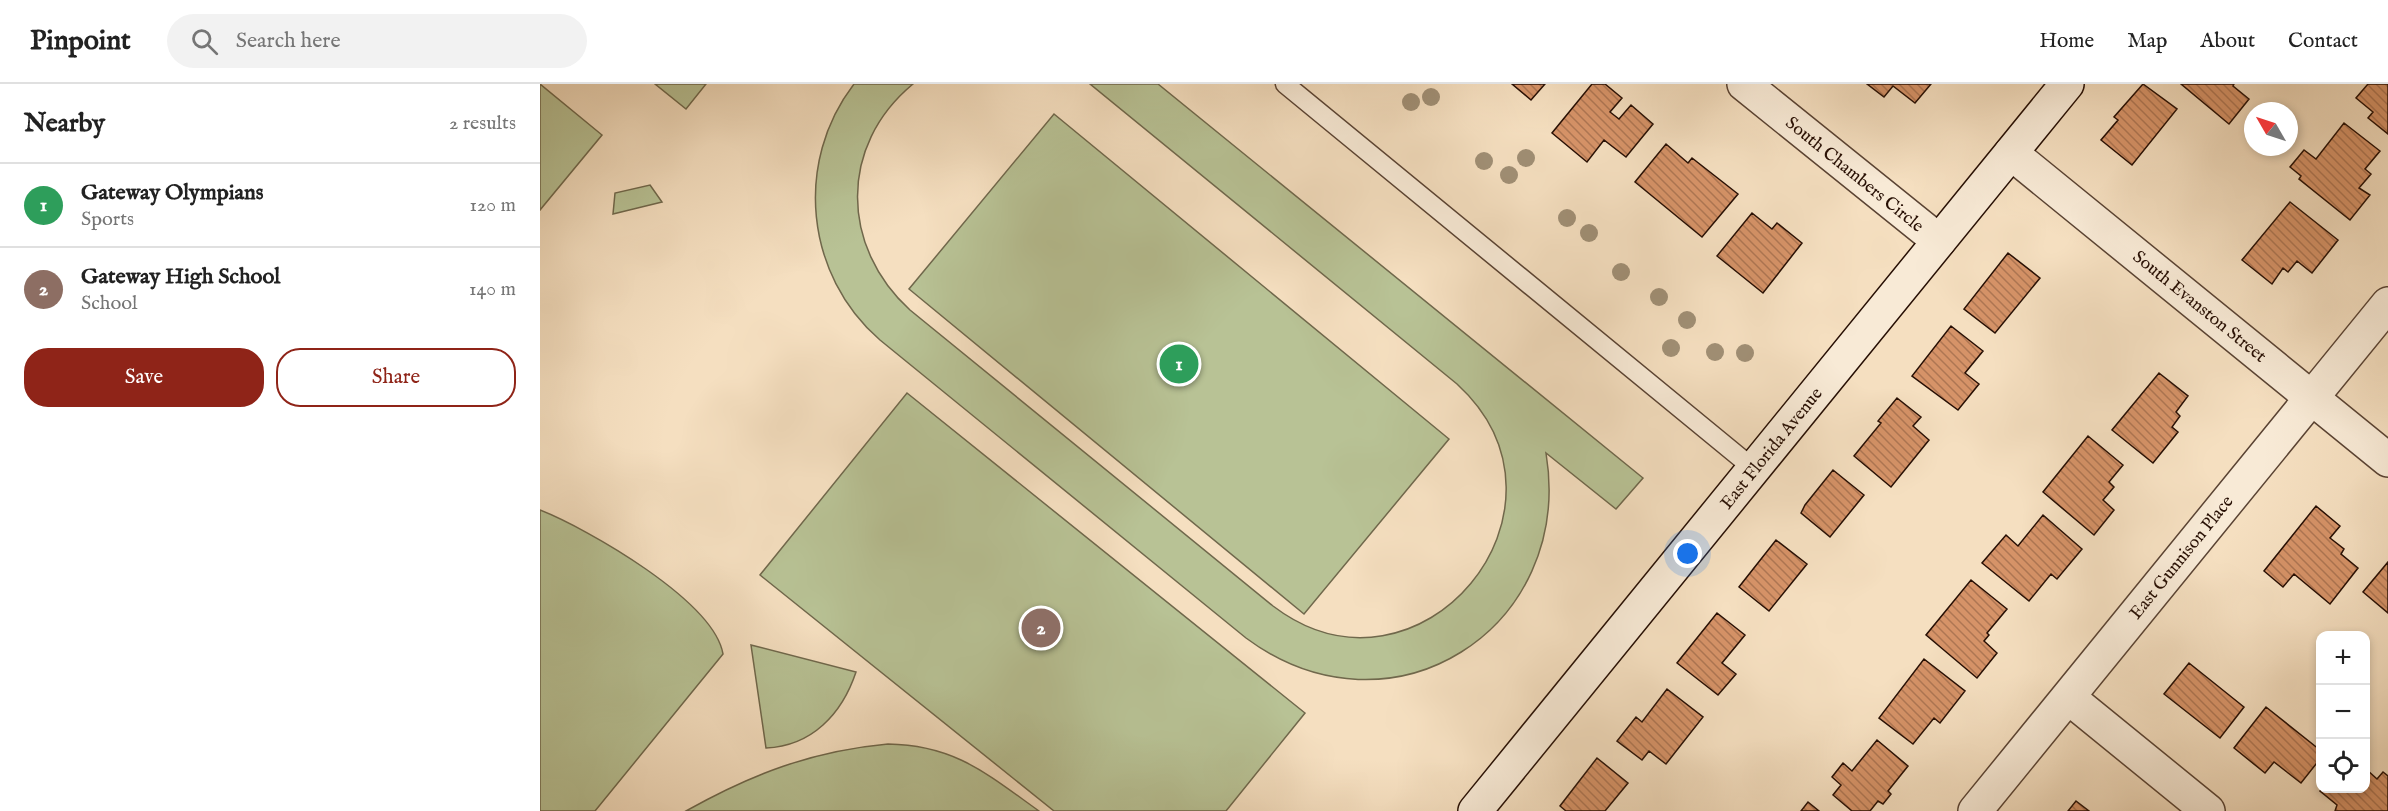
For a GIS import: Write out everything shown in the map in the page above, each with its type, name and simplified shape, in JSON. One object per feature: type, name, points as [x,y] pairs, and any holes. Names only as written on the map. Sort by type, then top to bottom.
[{"type":"street","name":"South Chambers Circle","points":[[1744,84],[1939,240]]},
{"type":"street","name":"East Florida Avenue","points":[[1475,811],[2067,84]]},
{"type":"street","name":"South Evanston Street","points":[[2011,153],[2388,460]]},
{"type":"street","name":"East Gunnison Place","points":[[1975,811],[2388,304]]},
{"type":"street","points":[[2068,697],[2208,811]]},
{"type":"lane","points":[[1285,84],[1754,469]]},
{"type":"green space","points":[[540,84],[602,135],[540,210]]},
{"type":"green space","points":[[655,84],[706,84],[686,109]]},
{"type":"green space","points":[[854,84],[913,84],[889,109],[871,137],[861,166],[858,197],[861,227],[871,257],[887,285],[910,310],[1273,606],[1328,633],[1382,636],[1431,617],[1471,584],[1497,538],[1506,487],[1494,434],[1457,384],[1090,84],[1158,84],[1643,478],[1616,509],[1546,453],[1547,516],[1532,571],[1502,617],[1461,652],[1412,673],[1358,679],[1302,668],[1246,638],[880,340],[855,314],[836,284],[823,251],[816,217],[816,182],[822,148],[835,115]]},
{"type":"green space","points":[[1054,114],[1449,439],[1304,614],[909,289]]},
{"type":"green space","points":[[650,185],[662,202],[613,214],[615,193]]},
{"type":"green space","points":[[907,393],[1305,713],[1226,811],[1054,811],[760,575]]},
{"type":"green space","points":[[540,510],[617,550],[674,590],[715,633],[723,654],[595,811],[540,811]]},
{"type":"green space","points":[[751,645],[856,672],[834,714],[823,725],[798,741],[766,748]]},
{"type":"green space","points":[[888,744],[912,746],[952,756],[986,774],[1039,811],[686,811],[735,786],[783,766],[834,752]]},
{"type":"building","points":[[1512,84],[1545,84],[1531,100]]},
{"type":"building","points":[[1592,84],[1605,84],[1622,98],[1610,112],[1619,119],[1631,105],[1653,124],[1626,157],[1604,140],[1587,162],[1552,133]]},
{"type":"building","points":[[1867,84],[1931,84],[1915,103],[1893,86],[1884,97]]},
{"type":"building","points":[[2143,84],[2177,109],[2132,165],[2101,140],[2118,120],[2114,117]]},
{"type":"building","points":[[2181,84],[2234,84],[2233,86],[2249,99],[2244,102],[2244,105],[2229,124]]},
{"type":"building","points":[[2368,84],[2388,84],[2388,134],[2368,118],[2373,112],[2356,98]]},
{"type":"building","points":[[2344,123],[2380,151],[2365,169],[2371,174],[2359,188],[2370,195],[2350,220],[2299,179],[2301,176],[2290,167],[2304,150],[2316,159]]},
{"type":"building","points":[[1666,144],[1688,163],[1692,158],[1738,194],[1702,237],[1635,182]]},
{"type":"building","points":[[2290,202],[2338,240],[2312,273],[2297,261],[2288,272],[2283,268],[2272,284],[2242,260]]},
{"type":"building","points":[[1752,213],[1772,229],[1777,223],[1802,243],[1763,293],[1717,256]]},
{"type":"building","points":[[2008,253],[2040,278],[1995,333],[1964,309]]},
{"type":"building","points":[[1951,326],[1983,351],[1965,373],[1979,384],[1958,410],[1912,376]]},
{"type":"building","points":[[2159,373],[2188,396],[2176,412],[2180,416],[2172,427],[2178,432],[2153,463],[2112,430]]},
{"type":"building","points":[[1897,398],[1921,417],[1913,426],[1929,440],[1891,487],[1854,456],[1881,423],[1878,421]]},
{"type":"building","points":[[2088,436],[2123,465],[2109,482],[2114,487],[2103,500],[2114,510],[2094,535],[2043,492]]},
{"type":"building","points":[[1833,470],[1864,495],[1830,537],[1801,513]]},
{"type":"building","points":[[2316,506],[2340,526],[2330,538],[2344,549],[2341,554],[2358,568],[2330,604],[2294,574],[2283,587],[2264,571]]},
{"type":"building","points":[[2043,515],[2082,549],[2057,579],[2051,574],[2029,601],[1982,563],[2006,535],[2018,546]]},
{"type":"building","points":[[1776,540],[1807,564],[1769,611],[1739,587]]},
{"type":"building","points":[[2388,562],[2388,613],[2363,592]]},
{"type":"building","points":[[1971,580],[2007,609],[1987,633],[1989,635],[1984,641],[1997,653],[1977,678],[1926,635]]},
{"type":"building","points":[[1717,613],[1745,635],[1722,663],[1736,674],[1718,695],[1677,663]]},
{"type":"building","points":[[1924,659],[1965,691],[1940,723],[1934,718],[1913,744],[1879,718]]},
{"type":"building","points":[[2189,663],[2244,707],[2220,738],[2164,694]]},
{"type":"building","points":[[1667,689],[1703,717],[1666,764],[1649,751],[1642,760],[1617,741],[1636,717],[1642,722]]},
{"type":"building","points":[[2266,707],[2316,747],[2316,764],[2301,783],[2274,762],[2265,773],[2234,748]]},
{"type":"building","points":[[1877,740],[1908,766],[1888,791],[1891,794],[1883,804],[1878,801],[1870,811],[1852,811],[1833,795],[1841,785],[1832,777],[1843,763],[1852,771]]},
{"type":"building","points":[[1597,758],[1628,783],[1605,811],[1566,811],[1560,806]]},
{"type":"building","points":[[2383,772],[2388,776],[2388,811],[2335,811],[2337,805],[2322,793],[2370,793],[2370,773],[2377,779]]},
{"type":"building","points":[[2076,801],[2089,811],[2068,811]]},
{"type":"building","points":[[1808,802],[1819,811],[1801,811]]},
{"type":"place","name":"Gateway Olympians","points":[[1179,364]]},
{"type":"place","name":"Gateway High School","points":[[1041,628]]}]
